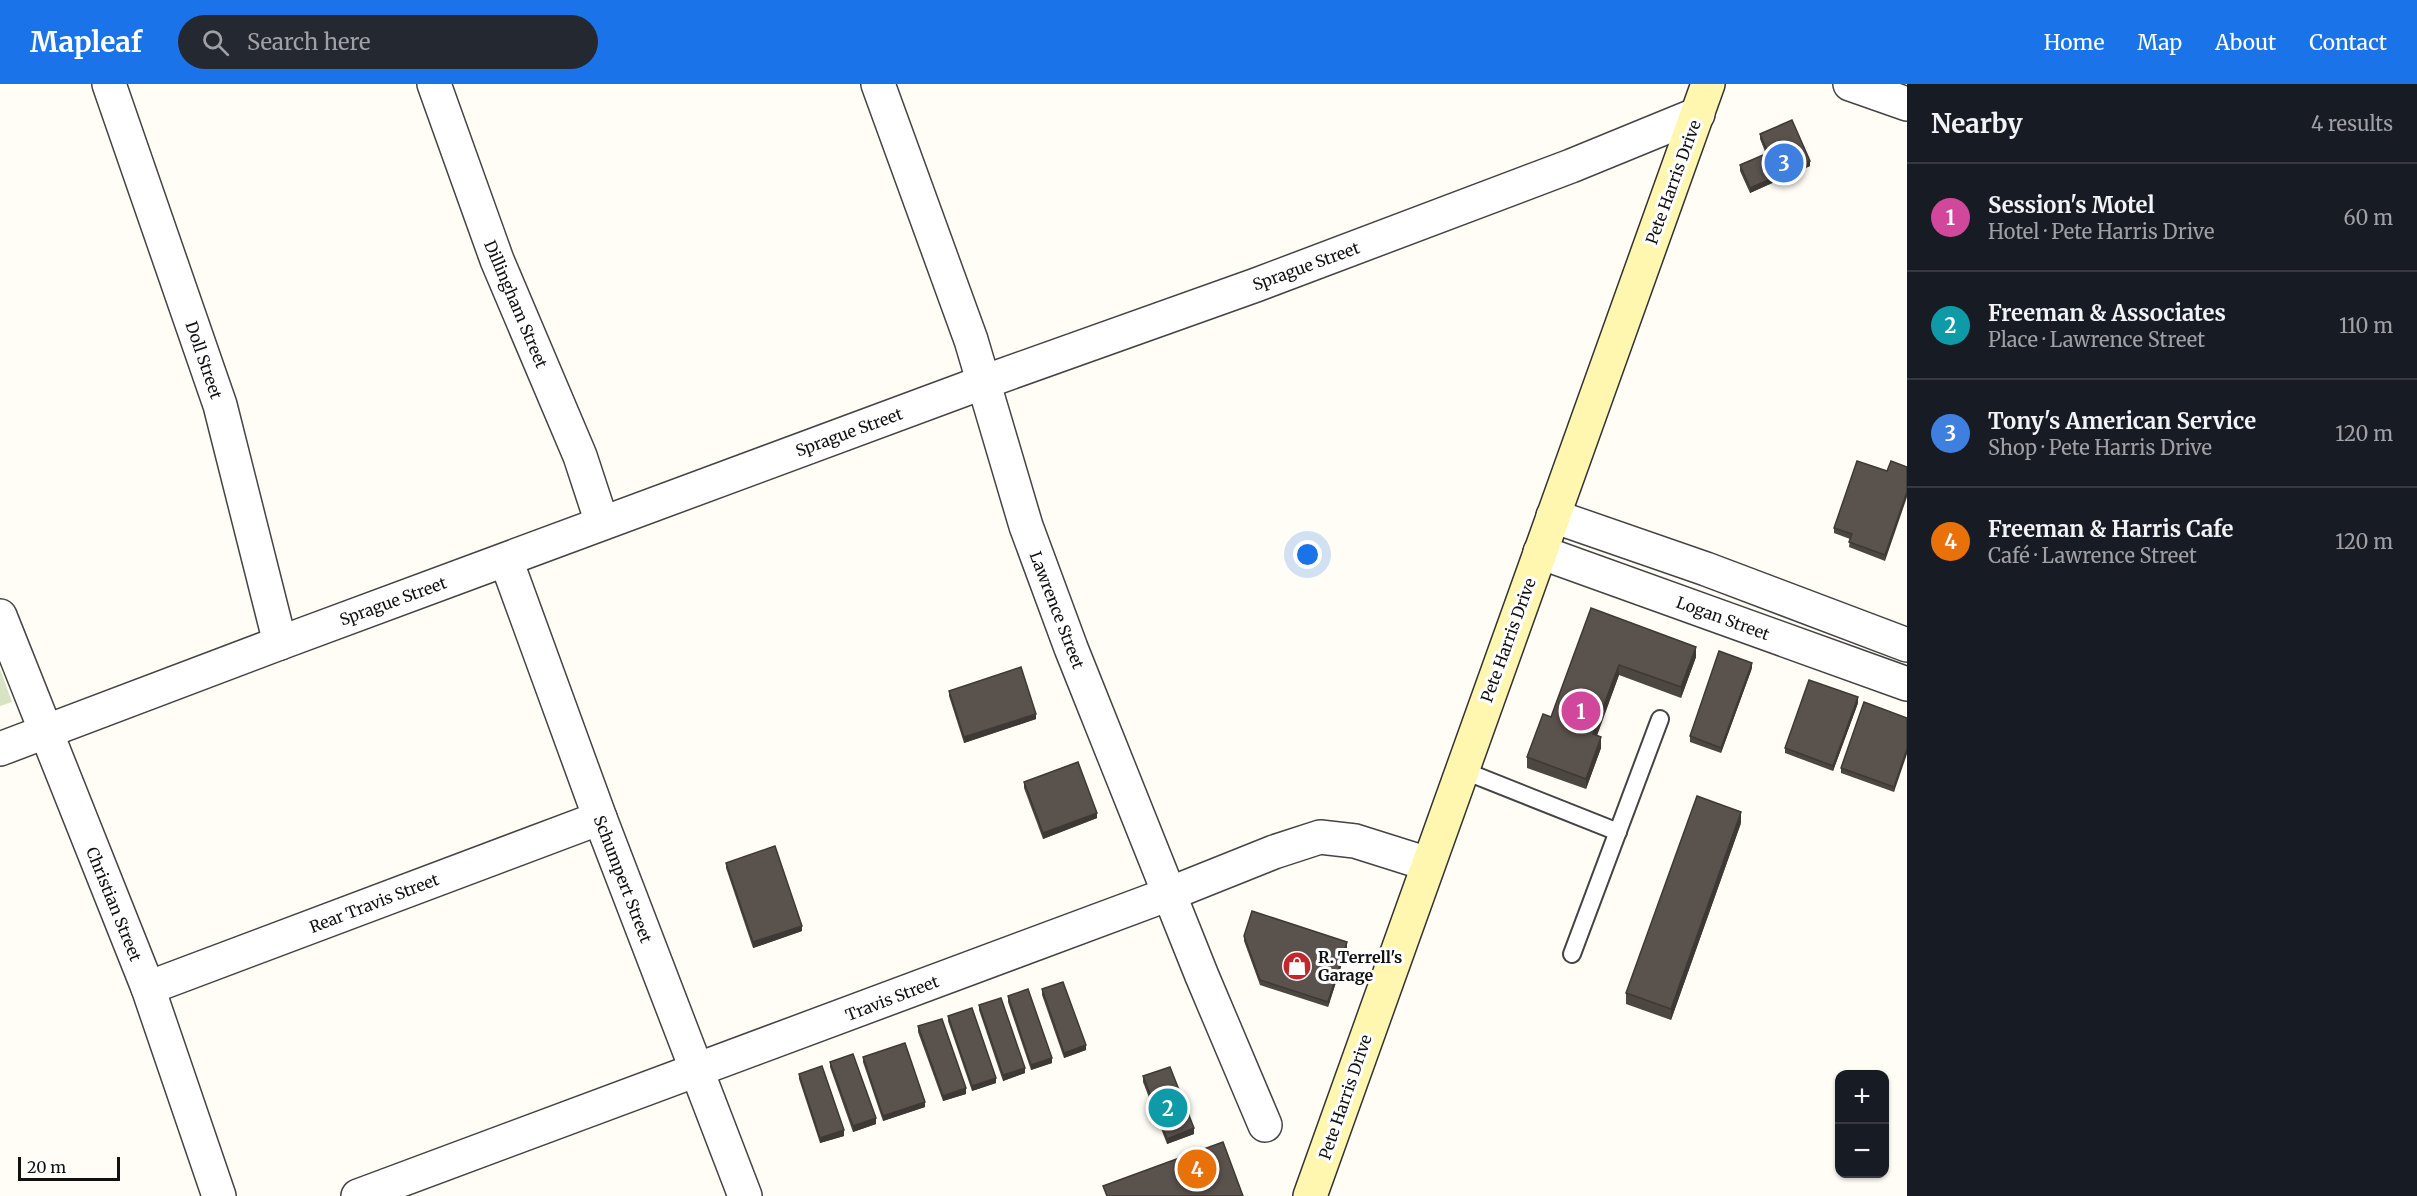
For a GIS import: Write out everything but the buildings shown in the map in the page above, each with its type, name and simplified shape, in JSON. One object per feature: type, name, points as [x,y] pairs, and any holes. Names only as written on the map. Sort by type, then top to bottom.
[{"type":"main road","name":"Pete Harris Drive","points":[[1310,1196],[1708,84]]},
{"type":"street","name":"Doll Street","points":[[109,84],[220,405],[280,642]]},
{"type":"street","name":"Dillingham Street","points":[[434,84],[497,260],[580,456],[602,523]]},
{"type":"street","name":"Lawrence Street","points":[[878,84],[971,340],[1026,526],[1071,648],[1169,894],[1265,1125]]},
{"type":"street","points":[[1850,84],[1907,104]]},
{"type":"street","name":"Sprague Street","points":[[0,750],[280,642],[984,382],[1256,285],[1528,183],[1698,114]]},
{"type":"street","points":[[1553,516],[1706,569],[1907,645]]},
{"type":"street","name":"Logan Street","points":[[1540,552],[1907,684]]},
{"type":"street","name":"Schumpert Street","points":[[506,560],[695,1071],[745,1196]]},
{"type":"street","name":"Christian Street","points":[[0,616],[148,988],[219,1196]]},
{"type":"street","name":"Rear Travis Street","points":[[148,988],[600,818]]},
{"type":"street","name":"Travis Street","points":[[358,1196],[1169,894],[1274,852],[1320,837],[1355,841],[1428,864]]},
{"type":"lane","points":[[1572,954],[1660,719]]},
{"type":"lane","points":[[1462,770],[1618,832]]},
{"type":"green space","points":[[0,669],[12,702],[0,706]]},
{"type":"place","name":"Tony's American Service","points":[[1784,163]]},
{"type":"place","name":"Session's Motel","points":[[1581,711]]},
{"type":"place","name":"R. Terrell's Garage","points":[[1297,966]]},
{"type":"place","name":"Freeman & Associates","points":[[1168,1108]]},
{"type":"place","name":"Freeman & Harris Cafe","points":[[1197,1169]]}]
